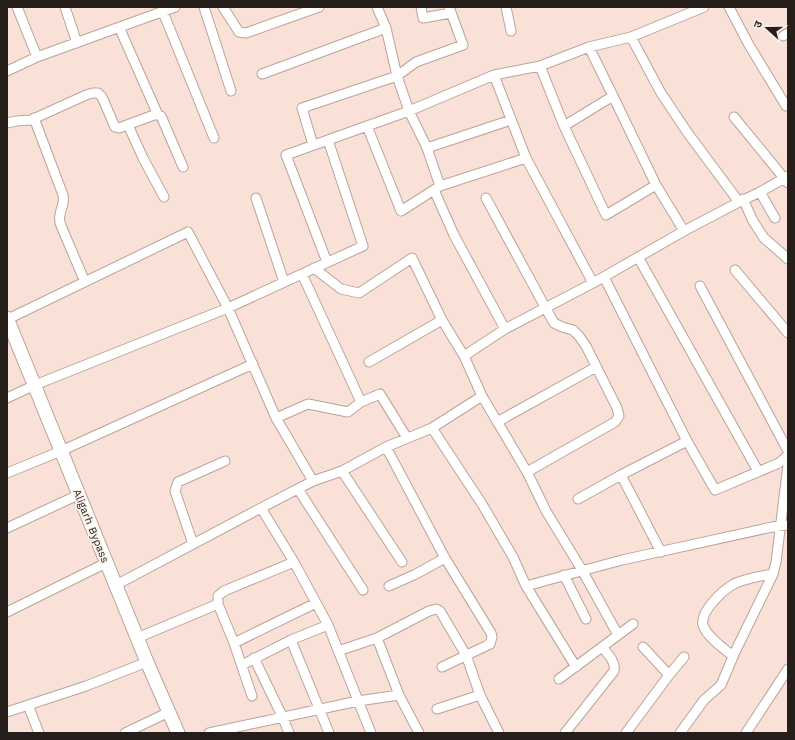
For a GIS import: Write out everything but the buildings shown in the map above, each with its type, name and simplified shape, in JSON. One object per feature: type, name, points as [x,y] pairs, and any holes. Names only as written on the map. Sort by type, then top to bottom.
[{"type":"main road","name":"Aligarh Bypass","points":[[7,319],[146,662],[178,733]]},
{"type":"street","points":[[18,7],[37,57]]},
{"type":"street","points":[[65,7],[77,42]]},
{"type":"street","points":[[145,7],[149,16]]},
{"type":"street","points":[[7,71],[37,57],[175,7]]},
{"type":"street","points":[[204,7],[231,91]]},
{"type":"street","points":[[223,7],[239,32],[246,33],[319,7]]},
{"type":"street","points":[[377,7],[386,28],[397,76],[409,111],[427,148],[437,188],[454,236],[505,329]]},
{"type":"street","points":[[313,145],[302,108],[397,76],[416,62],[464,45],[450,10],[423,18],[421,7]]},
{"type":"street","points":[[506,7],[511,31]]},
{"type":"street","points":[[327,262],[286,155],[409,111],[494,75],[540,66],[589,47],[631,37],[704,7]]},
{"type":"street","points":[[729,7],[749,45],[786,106]]},
{"type":"street","points":[[163,12],[214,138]]},
{"type":"street","points":[[119,27],[158,115],[162,116],[165,122],[183,167]]},
{"type":"street","points":[[262,74],[386,28]]},
{"type":"street","points":[[631,37],[660,93],[687,132],[741,200],[764,238],[788,260]]},
{"type":"street","points":[[589,47],[656,184],[684,231]]},
{"type":"street","points":[[540,66],[564,126],[606,215],[656,184]]},
{"type":"street","points":[[494,75],[526,158],[593,283]]},
{"type":"street","points":[[7,123],[34,118],[93,93],[98,93],[102,98],[115,127],[119,128],[158,115]]},
{"type":"street","points":[[564,126],[613,96]]},
{"type":"street","points":[[464,356],[505,329],[545,307],[604,277],[741,200],[787,179],[734,117]]},
{"type":"street","points":[[34,118],[63,195],[64,201],[59,219],[85,282]]},
{"type":"street","points":[[427,148],[511,120]]},
{"type":"street","points":[[128,125],[143,158],[164,197]]},
{"type":"street","points":[[367,126],[401,211],[437,188],[526,158]]},
{"type":"street","points":[[7,398],[35,385],[228,308],[363,246],[328,140]]},
{"type":"street","points":[[760,192],[775,218]]},
{"type":"street","points":[[256,198],[284,282]]},
{"type":"street","points":[[486,198],[554,323],[573,330],[586,346],[617,408],[619,416],[614,422],[527,472]]},
{"type":"street","points":[[7,319],[188,232],[228,308],[276,418],[313,481]]},
{"type":"street","points":[[638,257],[758,471]]},
{"type":"street","points":[[314,268],[341,289],[359,293],[412,258],[442,320],[464,356],[482,396],[527,472],[546,511],[582,570],[618,635]]},
{"type":"street","points":[[735,270],[788,333]]},
{"type":"street","points":[[302,274],[361,402]]},
{"type":"street","points":[[604,277],[687,441],[715,490],[779,463],[788,455]]},
{"type":"street","points":[[700,286],[788,451]]},
{"type":"street","points":[[368,362],[442,320]]},
{"type":"street","points":[[7,473],[61,451],[253,364]]},
{"type":"street","points":[[498,422],[596,367]]},
{"type":"street","points":[[276,418],[308,404],[348,412],[361,402],[380,394],[407,438]]},
{"type":"street","points":[[116,585],[313,481],[342,471],[386,447],[432,428],[482,396]]},
{"type":"street","points":[[432,428],[514,557],[526,586],[576,667]]},
{"type":"street","points":[[578,498],[687,441]]},
{"type":"street","points":[[386,447],[445,558],[491,633],[492,637],[490,644],[442,668]]},
{"type":"street","points":[[193,544],[175,491],[176,487],[178,482],[225,461]]},
{"type":"street","points":[[680,733],[704,700],[721,685],[732,656],[773,574],[784,526],[788,465]]},
{"type":"street","points":[[342,471],[402,562]]},
{"type":"street","points":[[621,475],[661,552]]},
{"type":"street","points":[[298,489],[363,590]]},
{"type":"street","points":[[7,528],[78,495]]},
{"type":"street","points":[[261,508],[294,562],[328,625],[371,733]]},
{"type":"street","points":[[526,586],[582,570],[784,526]]},
{"type":"street","points":[[389,586],[416,574],[445,558]]},
{"type":"street","points":[[7,612],[106,562]]},
{"type":"street","points":[[252,696],[234,643],[218,604],[218,596],[224,590],[294,562]]},
{"type":"street","points":[[732,656],[706,632],[703,624],[708,608],[712,602],[733,584],[752,578],[773,574]]},
{"type":"street","points":[[564,575],[586,619]]},
{"type":"street","points":[[234,643],[316,603]]},
{"type":"street","points":[[137,638],[218,604]]},
{"type":"street","points":[[338,651],[377,638],[429,611],[436,609],[442,613],[466,655],[480,695],[499,733]]},
{"type":"street","points":[[559,679],[633,624]]},
{"type":"street","points":[[242,665],[292,640],[328,625]]},
{"type":"street","points":[[377,638],[399,695],[418,733]]},
{"type":"street","points":[[292,640],[329,733]]},
{"type":"street","points":[[565,733],[614,671],[615,666],[613,661],[602,647]]},
{"type":"street","points":[[643,647],[668,675]]},
{"type":"street","points":[[626,733],[668,675],[684,657]]},
{"type":"street","points":[[254,658],[289,733]]},
{"type":"street","points":[[7,712],[86,686],[146,662]]},
{"type":"street","points":[[746,733],[788,669]]},
{"type":"street","points":[[209,733],[358,701],[399,695]]},
{"type":"street","points":[[437,709],[480,695]]},
{"type":"street","points":[[28,706],[39,733]]},
{"type":"street","points":[[125,733],[169,712]]}]
